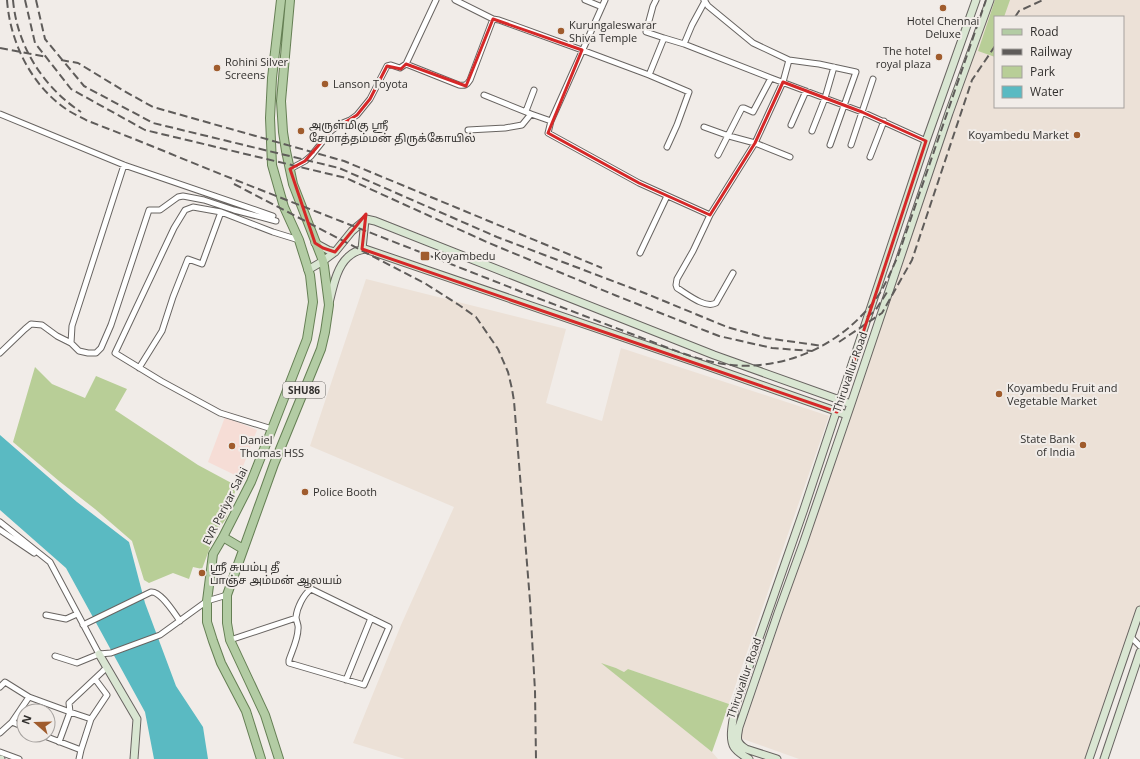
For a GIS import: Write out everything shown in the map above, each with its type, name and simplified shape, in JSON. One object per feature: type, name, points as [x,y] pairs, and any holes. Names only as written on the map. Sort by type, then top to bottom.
[{"type":"main road","name":"SHU86","points":[[279,759],[265,715],[230,640],[227,623],[227,595],[274,464],[321,349],[329,305],[323,261],[293,184],[286,151],[281,101],[290,0]]},
{"type":"main road","points":[[290,9],[294,0]]},
{"type":"main road","name":"EVR Periyar Salai","points":[[261,759],[246,711],[221,663],[213,640],[207,622],[207,601],[213,554],[223,538],[251,482],[272,430],[307,339],[313,302],[308,270],[299,240],[284,207],[272,165],[270,118],[279,1]]},
{"type":"main road","points":[[223,538],[243,549]]},
{"type":"street","points":[[290,169],[311,156],[332,131],[340,124],[357,115],[370,99],[387,66],[391,65],[400,68],[406,64],[436,0]]},
{"type":"street","points":[[455,0],[493,19],[582,50],[649,75],[689,92],[668,147]]},
{"type":"street","points":[[584,0],[602,7]]},
{"type":"street","points":[[605,0],[551,121],[548,133],[639,183],[710,215]]},
{"type":"street","points":[[656,0],[646,32],[684,44],[862,112],[926,141]]},
{"type":"street","points":[[684,44],[705,0]]},
{"type":"street","points":[[705,0],[708,6],[753,43],[789,60],[819,64],[856,72],[830,145]]},
{"type":"street","points":[[749,759],[733,747],[730,740],[735,706],[837,412],[926,141],[976,0]]},
{"type":"street","name":"Thiruvallur Road","points":[[776,759],[746,749],[742,746],[737,737],[739,727],[847,416],[942,132],[990,0]]},
{"type":"street","points":[[406,64],[459,85],[464,86],[468,84],[493,19]]},
{"type":"street","points":[[649,75],[664,38]]},
{"type":"street","points":[[733,273],[716,303],[712,305],[708,305],[692,298],[677,288],[676,285],[677,279],[693,251],[710,215],[755,143],[783,82],[789,60]]},
{"type":"street","points":[[812,131],[834,67]]},
{"type":"street","points":[[718,155],[742,108],[753,112],[771,78]]},
{"type":"street","points":[[851,145],[873,79]]},
{"type":"street","points":[[526,112],[534,90]]},
{"type":"street","points":[[791,125],[806,91]]},
{"type":"street","points":[[484,95],[551,121]]},
{"type":"street","points":[[0,114],[124,165],[274,218],[234,210],[204,200],[183,196],[178,197],[160,210],[149,210],[111,325],[101,348],[96,353],[79,351],[71,343],[42,325],[31,324],[0,353]]},
{"type":"street","points":[[468,130],[505,128],[522,125],[531,114]]},
{"type":"street","points":[[870,157],[884,121]]},
{"type":"street","points":[[704,127],[755,143],[790,157]]},
{"type":"street","points":[[71,343],[72,326],[124,165]]},
{"type":"street","points":[[640,253],[667,196]]},
{"type":"street","points":[[272,430],[220,412],[161,381],[115,353],[174,228],[185,210],[193,207],[221,212],[273,232],[299,240]]},
{"type":"street","points":[[139,368],[162,331],[173,297],[188,259],[202,264],[221,212]]},
{"type":"street","points":[[308,270],[335,252],[352,231],[366,219],[375,221],[714,355],[851,404]]},
{"type":"street","points":[[362,249],[365,220]]},
{"type":"street","points":[[315,243],[335,252]]},
{"type":"street","points":[[329,305],[338,271],[347,257],[362,249],[365,249],[847,416]]},
{"type":"street","points":[[0,522],[50,562],[99,654],[137,719],[134,759]]},
{"type":"street","points":[[0,530],[21,545],[50,562]]},
{"type":"street","points":[[311,590],[371,618],[388,626],[389,628],[364,685],[289,663],[298,630],[296,618],[301,603],[308,591],[311,590]]},
{"type":"street","points":[[83,624],[151,592],[155,592],[167,603],[180,621]]},
{"type":"street","points":[[55,656],[77,663],[99,654],[111,653],[160,635],[207,601],[227,595]]},
{"type":"street","points":[[1089,759],[1140,610]]},
{"type":"street","points":[[46,615],[66,619],[77,614]]},
{"type":"street","points":[[230,640],[296,618]]},
{"type":"street","points":[[346,680],[371,618]]},
{"type":"street","points":[[1131,636],[1140,646]]},
{"type":"street","points":[[1104,759],[1140,652]]},
{"type":"street","points":[[59,742],[70,712],[69,702],[107,667]]},
{"type":"street","points":[[78,759],[91,718],[107,695],[95,679]]},
{"type":"street","points":[[0,687],[5,682],[29,697],[91,718]]},
{"type":"street","points":[[0,734],[12,722],[29,697]]},
{"type":"street","points":[[12,722],[16,724]]},
{"type":"street","points":[[56,741],[81,750]]},
{"type":"street","points":[[0,752],[19,759]]},
{"type":"highlighted area","points":[[493,19],[582,50],[548,133],[639,183],[710,215],[755,143],[783,82],[862,112],[926,141],[837,412],[362,249],[366,214],[335,252],[323,248],[315,243],[290,169],[305,161],[331,131],[357,115],[370,99],[387,66],[401,69],[406,64],[466,86]]},
{"type":"shaded area","name":"Koyambedu Fruit and Vegetable Market","points":[[992,0],[1140,0],[1140,606],[1088,759],[799,759],[740,738]]},
{"type":"shaded area","points":[[366,279],[566,329],[546,403],[602,421],[621,348],[829,416],[729,704],[628,669],[624,672],[603,664],[712,752],[718,759],[405,759],[353,743],[401,625],[454,507],[310,446]]},
{"type":"shaded area","name":"Daniel Thomas HSS","points":[[225,417],[257,430],[239,477],[208,462]]},
{"type":"green space","points":[[995,0],[1010,0],[1004,16],[994,16],[994,57],[978,51]]},
{"type":"green space","points":[[35,367],[52,384],[85,398],[96,376],[127,389],[115,410],[198,465],[237,486],[226,519],[215,534],[202,569],[193,567],[189,579],[173,573],[149,583],[144,580],[132,541],[13,442]]},
{"type":"green space","points":[[601,663],[624,672],[628,669],[729,704],[712,752]]},
{"type":"water","points":[[0,435],[77,502],[129,542],[145,603],[176,686],[203,727],[208,759],[154,759],[145,712],[66,568],[0,510]]},
{"type":"railway","points":[[7,0],[9,16],[18,47],[24,61],[33,75],[42,88],[54,99],[69,111],[88,121],[667,348],[713,362],[744,366],[778,362],[812,351],[843,332],[856,321],[869,308],[880,293],[898,256],[986,0]]},
{"type":"railway","points":[[13,0],[20,33],[34,64],[55,90],[67,102],[81,112]]},
{"type":"railway","points":[[25,0],[35,43],[71,89],[145,130],[346,178],[489,243],[719,336],[772,348],[812,351]]},
{"type":"railway","points":[[36,0],[45,39],[84,86],[153,123],[339,168],[497,237],[647,294],[727,327],[766,338],[823,346]]},
{"type":"railway","points":[[1016,16],[1019,11],[1043,0]]},
{"type":"railway","points":[[839,342],[882,313],[912,260],[972,80],[994,47]]},
{"type":"railway","points":[[0,48],[47,57]]},
{"type":"railway","points":[[61,60],[78,63],[153,107],[344,161],[602,268]]},
{"type":"railway","points":[[234,184],[426,284],[476,317],[498,349],[508,372],[514,401],[530,601],[535,691],[536,759]]},
{"type":"railway","points":[[867,317],[875,311],[889,289]]},
{"type":"place","name":"Hotel Chennai Deluxe","points":[[943,8]]},
{"type":"place","name":"Kurungaleswarar Shiva Temple","points":[[561,31]]},
{"type":"place","name":"The hotel royal plaza","points":[[939,57]]},
{"type":"place","name":"Rohini Silver Screens","points":[[217,68]]},
{"type":"place","name":"Lanson Toyota","points":[[325,84]]},
{"type":"place","name":"அருள்மிகு ஸ்ரீ சேமாத்தம்மன் திருக்கோயில்","points":[[301,131]]},
{"type":"place","name":"Koyambedu Market","points":[[1077,135]]},
{"type":"place","name":"Koyambedu","points":[[425,256]]},
{"type":"place","name":"Koyambedu Fruit and Vegetable Market","points":[[999,394]]},
{"type":"place","name":"State Bank of India","points":[[1083,445]]},
{"type":"place","name":"Daniel Thomas HSS","points":[[232,446]]},
{"type":"place","name":"Police Booth","points":[[305,492]]},
{"type":"place","name":"ஶ்ரீ சுயம்பு தீ பாஞ்ச அம்மன் ஆலயம்","points":[[202,573]]}]
